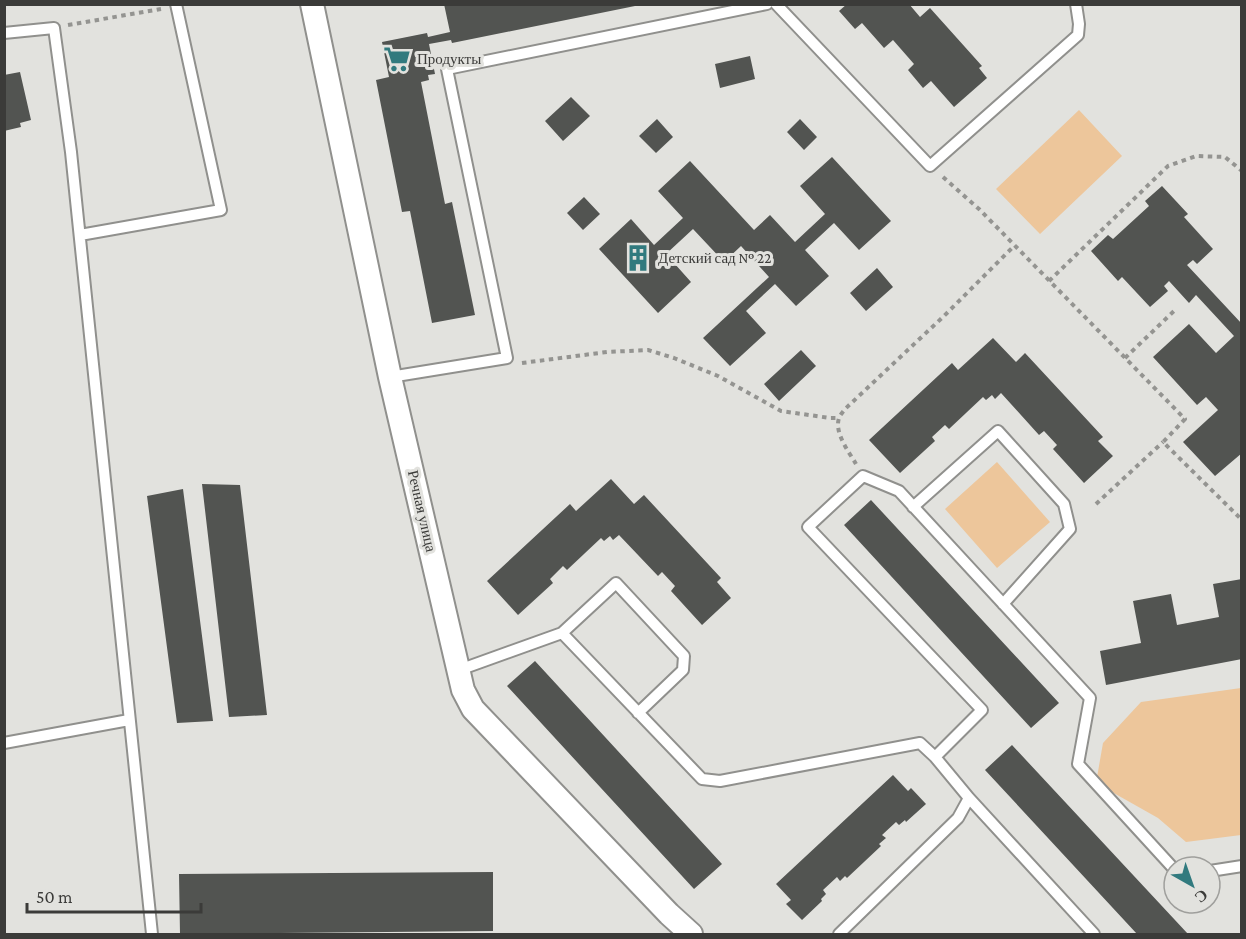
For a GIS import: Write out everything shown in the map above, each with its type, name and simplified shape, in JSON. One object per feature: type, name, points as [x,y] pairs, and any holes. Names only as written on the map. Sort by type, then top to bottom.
[{"type":"street","name":"Речная улица","points":[[312,4],[390,377],[463,690],[473,709],[669,914],[691,934]]},
{"type":"lane","points":[[390,377],[507,358],[447,69],[767,4]]},
{"type":"lane","points":[[776,4],[930,166],[1078,35],[1076,4]]},
{"type":"lane","points":[[80,235],[221,210],[176,5]]},
{"type":"lane","points":[[4,33],[54,28],[80,235],[152,934]]},
{"type":"lane","points":[[914,507],[998,431],[1064,504],[1070,529],[1003,604]]},
{"type":"lane","points":[[935,757],[982,710],[808,527],[863,476],[898,491],[1090,698],[1078,764],[1162,856]]},
{"type":"lane","points":[[459,670],[562,633],[616,583],[684,656],[683,669],[638,713]]},
{"type":"lane","points":[[562,633],[702,778],[720,781],[920,743],[1094,934]]},
{"type":"lane","points":[[4,743],[129,720]]},
{"type":"lane","points":[[839,934],[958,818],[969,798]]},
{"type":"lane","points":[[1222,869],[1242,866]]},
{"type":"path","points":[[54,28],[176,5]]},
{"type":"path","points":[[1049,280],[1168,166],[1196,156],[1225,157],[1242,171]]},
{"type":"path","points":[[930,166],[978,209],[1185,419],[1096,504]]},
{"type":"path","points":[[863,476],[844,443],[839,430],[839,418],[1014,246]]},
{"type":"path","points":[[1125,358],[1174,310]]},
{"type":"path","points":[[514,364],[607,352],[648,350],[718,376],[781,411],[839,418]]},
{"type":"path","points":[[1163,442],[1242,520]]},
{"type":"shaded area","points":[[1079,110],[1122,156],[1040,234],[996,189]]},
{"type":"shaded area","points":[[997,462],[1050,522],[997,568],[945,509]]},
{"type":"shaded area","points":[[1241,688],[1241,835],[1186,842],[1158,818],[1096,783],[1103,743],[1141,702]]},
{"type":"building","points":[[444,4],[635,4],[635,6],[452,43],[451,40],[429,44],[435,74],[428,75],[429,80],[421,82],[445,204],[452,202],[475,315],[432,323],[410,211],[402,212],[376,80],[389,77],[382,42],[427,33],[428,37],[450,32]]},
{"type":"building","points":[[847,4],[909,4],[920,17],[930,8],[982,66],[979,68],[987,78],[954,107],[931,81],[923,88],[908,70],[914,64],[893,40],[884,48],[862,23],[855,29],[839,11]]},
{"type":"building","points":[[750,56],[755,79],[720,88],[715,64]]},
{"type":"building","points":[[20,72],[31,120],[20,123],[21,127],[4,131],[4,75]]},
{"type":"building","points":[[571,97],[590,116],[563,141],[545,121]]},
{"type":"building","points":[[657,119],[673,137],[656,153],[639,136]]},
{"type":"building","points":[[800,119],[817,137],[804,150],[787,132]]},
{"type":"building","name":"Детский сад № 22","points":[[832,157],[891,221],[859,250],[834,223],[805,250],[829,276],[796,306],[775,284],[746,311],[766,333],[730,366],[703,338],[769,277],[741,246],[724,262],[693,229],[666,254],[691,282],[658,313],[599,249],[631,219],[654,245],[683,218],[658,191],[690,161],[754,230],[770,215],[795,242],[825,214],[800,186]]},
{"type":"building","points":[[1162,186],[1188,214],[1184,217],[1213,249],[1197,264],[1193,260],[1187,265],[1242,324],[1242,453],[1215,476],[1183,442],[1218,410],[1206,397],[1197,405],[1153,357],[1189,324],[1216,353],[1234,336],[1196,295],[1189,303],[1169,281],[1164,286],[1168,291],[1150,307],[1122,277],[1118,281],[1091,251],[1108,235],[1113,239],[1149,206],[1145,201]]},
{"type":"building","points":[[584,197],[600,214],[583,230],[567,213]]},
{"type":"building","points":[[877,268],[893,287],[866,311],[850,293]]},
{"type":"building","points":[[993,338],[1016,362],[1025,353],[1103,437],[1098,441],[1113,456],[1084,483],[1053,449],[1057,445],[1044,431],[1039,435],[1001,393],[995,399],[992,395],[986,400],[983,397],[949,429],[945,425],[932,437],[935,441],[900,473],[869,440],[952,363],[958,370]]},
{"type":"building","points":[[801,350],[816,366],[779,401],[764,384]]},
{"type":"building","points":[[611,479],[634,504],[644,495],[721,578],[717,582],[731,598],[702,625],[671,591],[675,586],[662,572],[658,576],[619,535],[613,540],[610,536],[604,541],[601,538],[567,570],[563,566],[550,579],[553,583],[518,615],[487,581],[570,504],[576,511]]},
{"type":"building","points":[[202,484],[240,485],[267,715],[229,717]]},
{"type":"building","points":[[183,489],[213,721],[177,723],[147,496]]},
{"type":"building","points":[[871,500],[1059,703],[1031,728],[844,525]]},
{"type":"building","points":[[1242,579],[1242,659],[1106,685],[1100,651],[1141,643],[1133,601],[1171,594],[1177,625],[1219,617],[1213,584]]},
{"type":"building","points":[[535,661],[722,864],[694,889],[507,686]]},
{"type":"building","points":[[1012,745],[1162,906],[1162,915],[1170,915],[1188,934],[1137,934],[985,770]]},
{"type":"building","points":[[893,775],[908,791],[911,788],[926,804],[906,822],[905,820],[899,825],[896,822],[882,835],[886,838],[879,844],[881,846],[847,878],[845,876],[840,881],[837,877],[823,890],[826,894],[821,899],[822,901],[802,920],[786,904],[791,900],[776,884]]},
{"type":"building","points":[[493,872],[493,931],[180,934],[179,874]]},
{"type":"place","name":"Продукты","points":[[397,59]]},
{"type":"place","name":"Детский сад № 22","points":[[638,258]]}]
